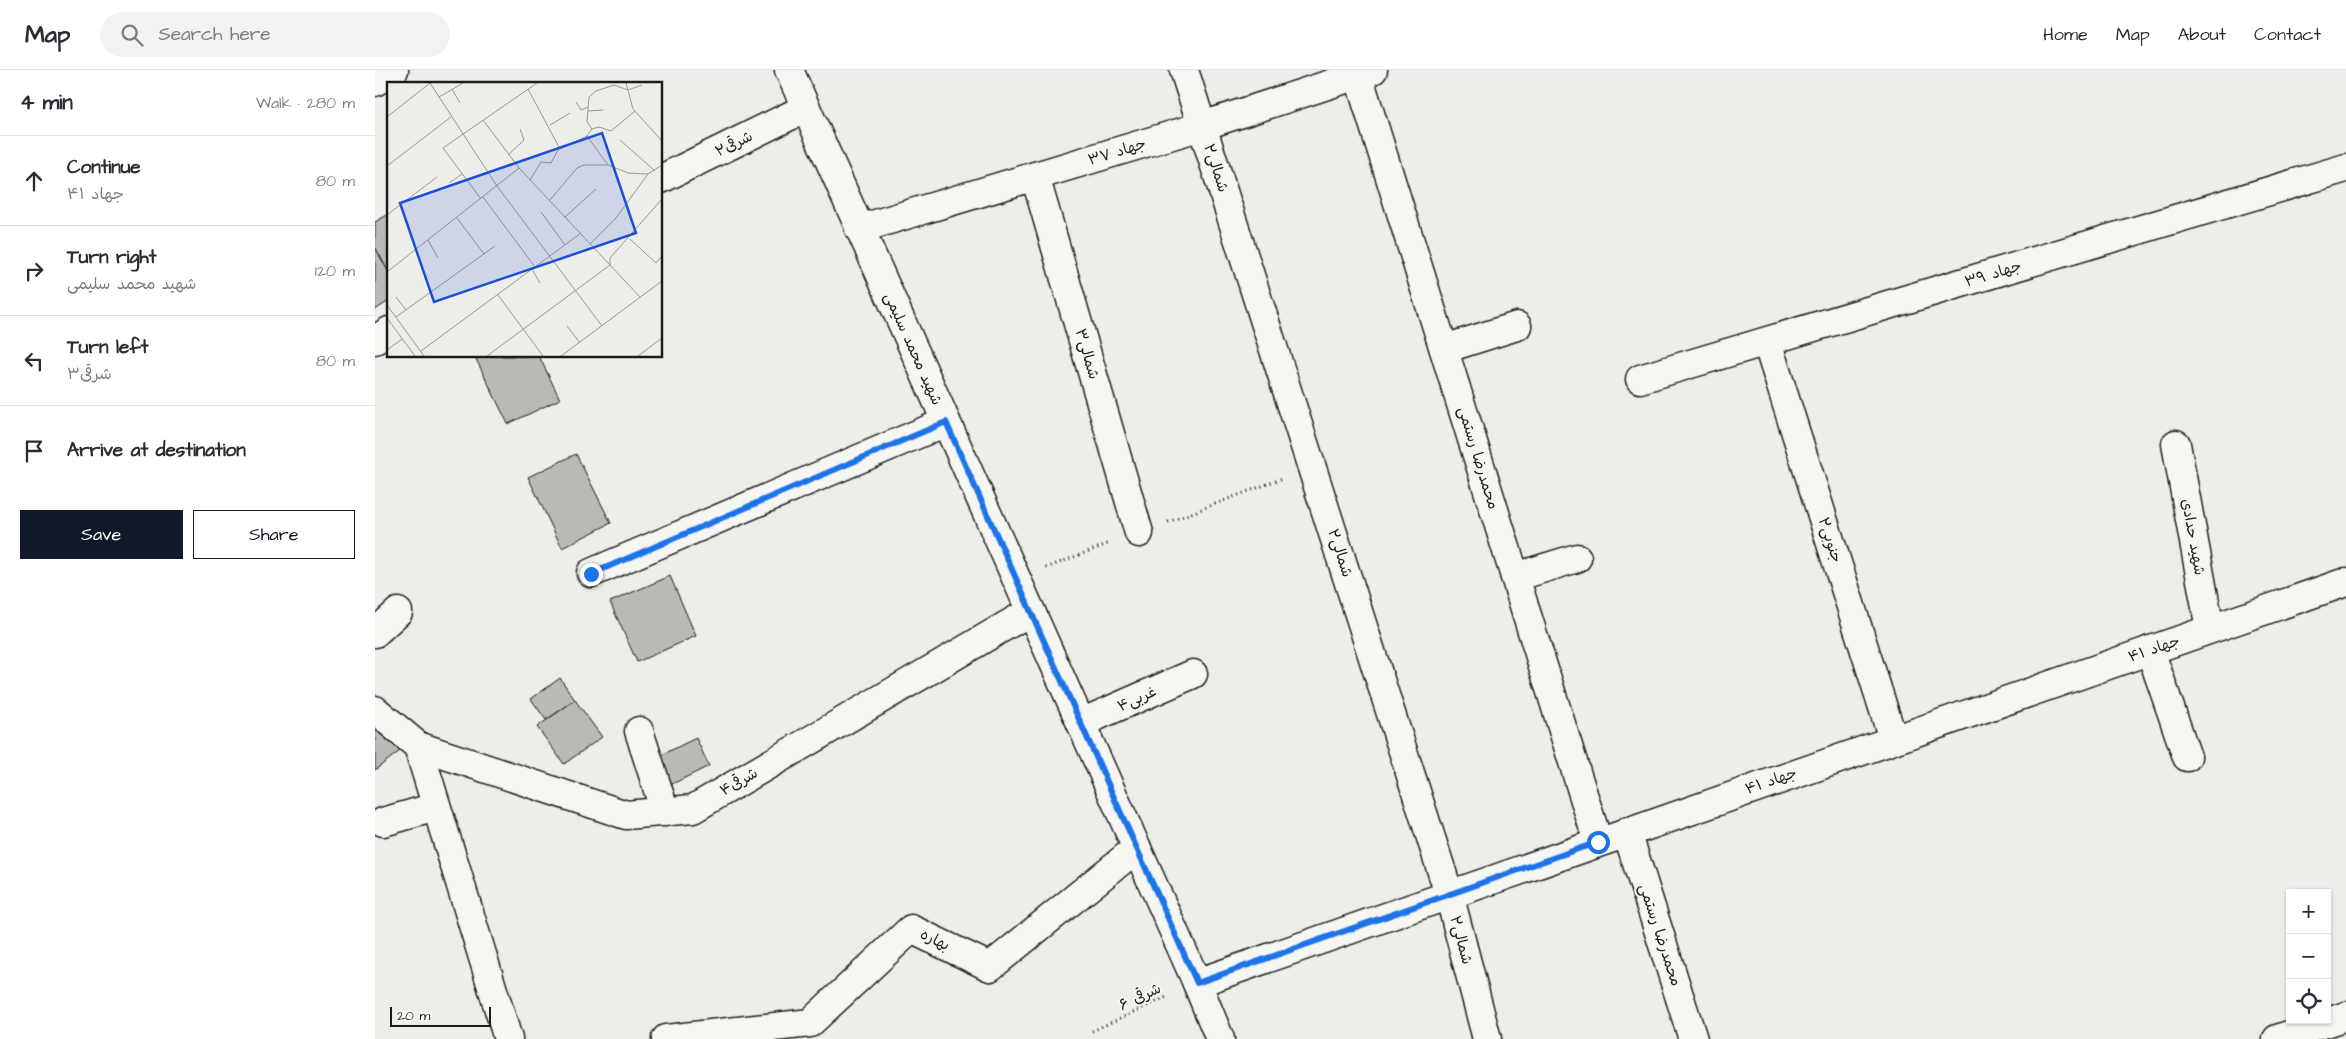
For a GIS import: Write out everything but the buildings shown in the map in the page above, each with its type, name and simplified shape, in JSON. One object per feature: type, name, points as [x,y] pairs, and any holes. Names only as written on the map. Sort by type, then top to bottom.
[{"type":"street","points":[[375,82],[394,70]]},
{"type":"street","name":"شهید محمد سلیمی","points":[[789,70],[1137,848],[1220,1039]]},
{"type":"street","name":"شمالی۲","points":[[1184,70],[1449,894],[1487,1039]]},
{"type":"street","name":"جهاد ۳۷","points":[[859,228],[1202,126],[1366,72]]},
{"type":"street","name":"محمدرضا رستمی","points":[[1366,72],[1444,349],[1598,842]]},
{"type":"street","name":"شرقی۲","points":[[663,178],[806,108]]},
{"type":"street","name":"جهاد ۳۹","points":[[1640,379],[2346,168]]},
{"type":"street","name":"شمالی۳","points":[[1035,176],[1139,533]]},
{"type":"street","points":[[1444,349],[1517,326]]},
{"type":"street","points":[[375,340],[387,332]]},
{"type":"street","name":"جنوبی۲","points":[[1767,342],[1893,739]]},
{"type":"street","points":[[591,574],[946,422]]},
{"type":"street","name":"شهید حدادی","points":[[2176,444],[2210,629]]},
{"type":"street","points":[[1515,577],[1577,558]]},
{"type":"street","name":"جهاد ۴۱","points":[[1197,983],[2346,582]]},
{"type":"street","name":"شرقی۴","points":[[418,746],[626,815],[693,809],[1031,611]]},
{"type":"street","points":[[375,633],[398,612]]},
{"type":"street","points":[[2150,650],[2187,757]]},
{"type":"street","name":"غربی۴","points":[[1081,723],[1193,674]]},
{"type":"street","points":[[375,710],[418,746],[508,1039]]},
{"type":"street","points":[[639,731],[665,812]]},
{"type":"street","points":[[383,822],[437,807]]},
{"type":"street","name":"محمدرضا رستمی","points":[[1627,832],[1693,1039]]},
{"type":"street","name":"بهاره","points":[[666,1039],[783,1032],[809,1023],[911,928],[990,967],[1137,848]]},
{"type":"street","points":[[2277,1039],[2346,1016]]},
{"type":"path","name":"شرقی ۶","points":[[1092,1031],[1197,983]]},
{"type":"route","points":[[591,574],[946,422],[1197,983],[1598,842]]}]
